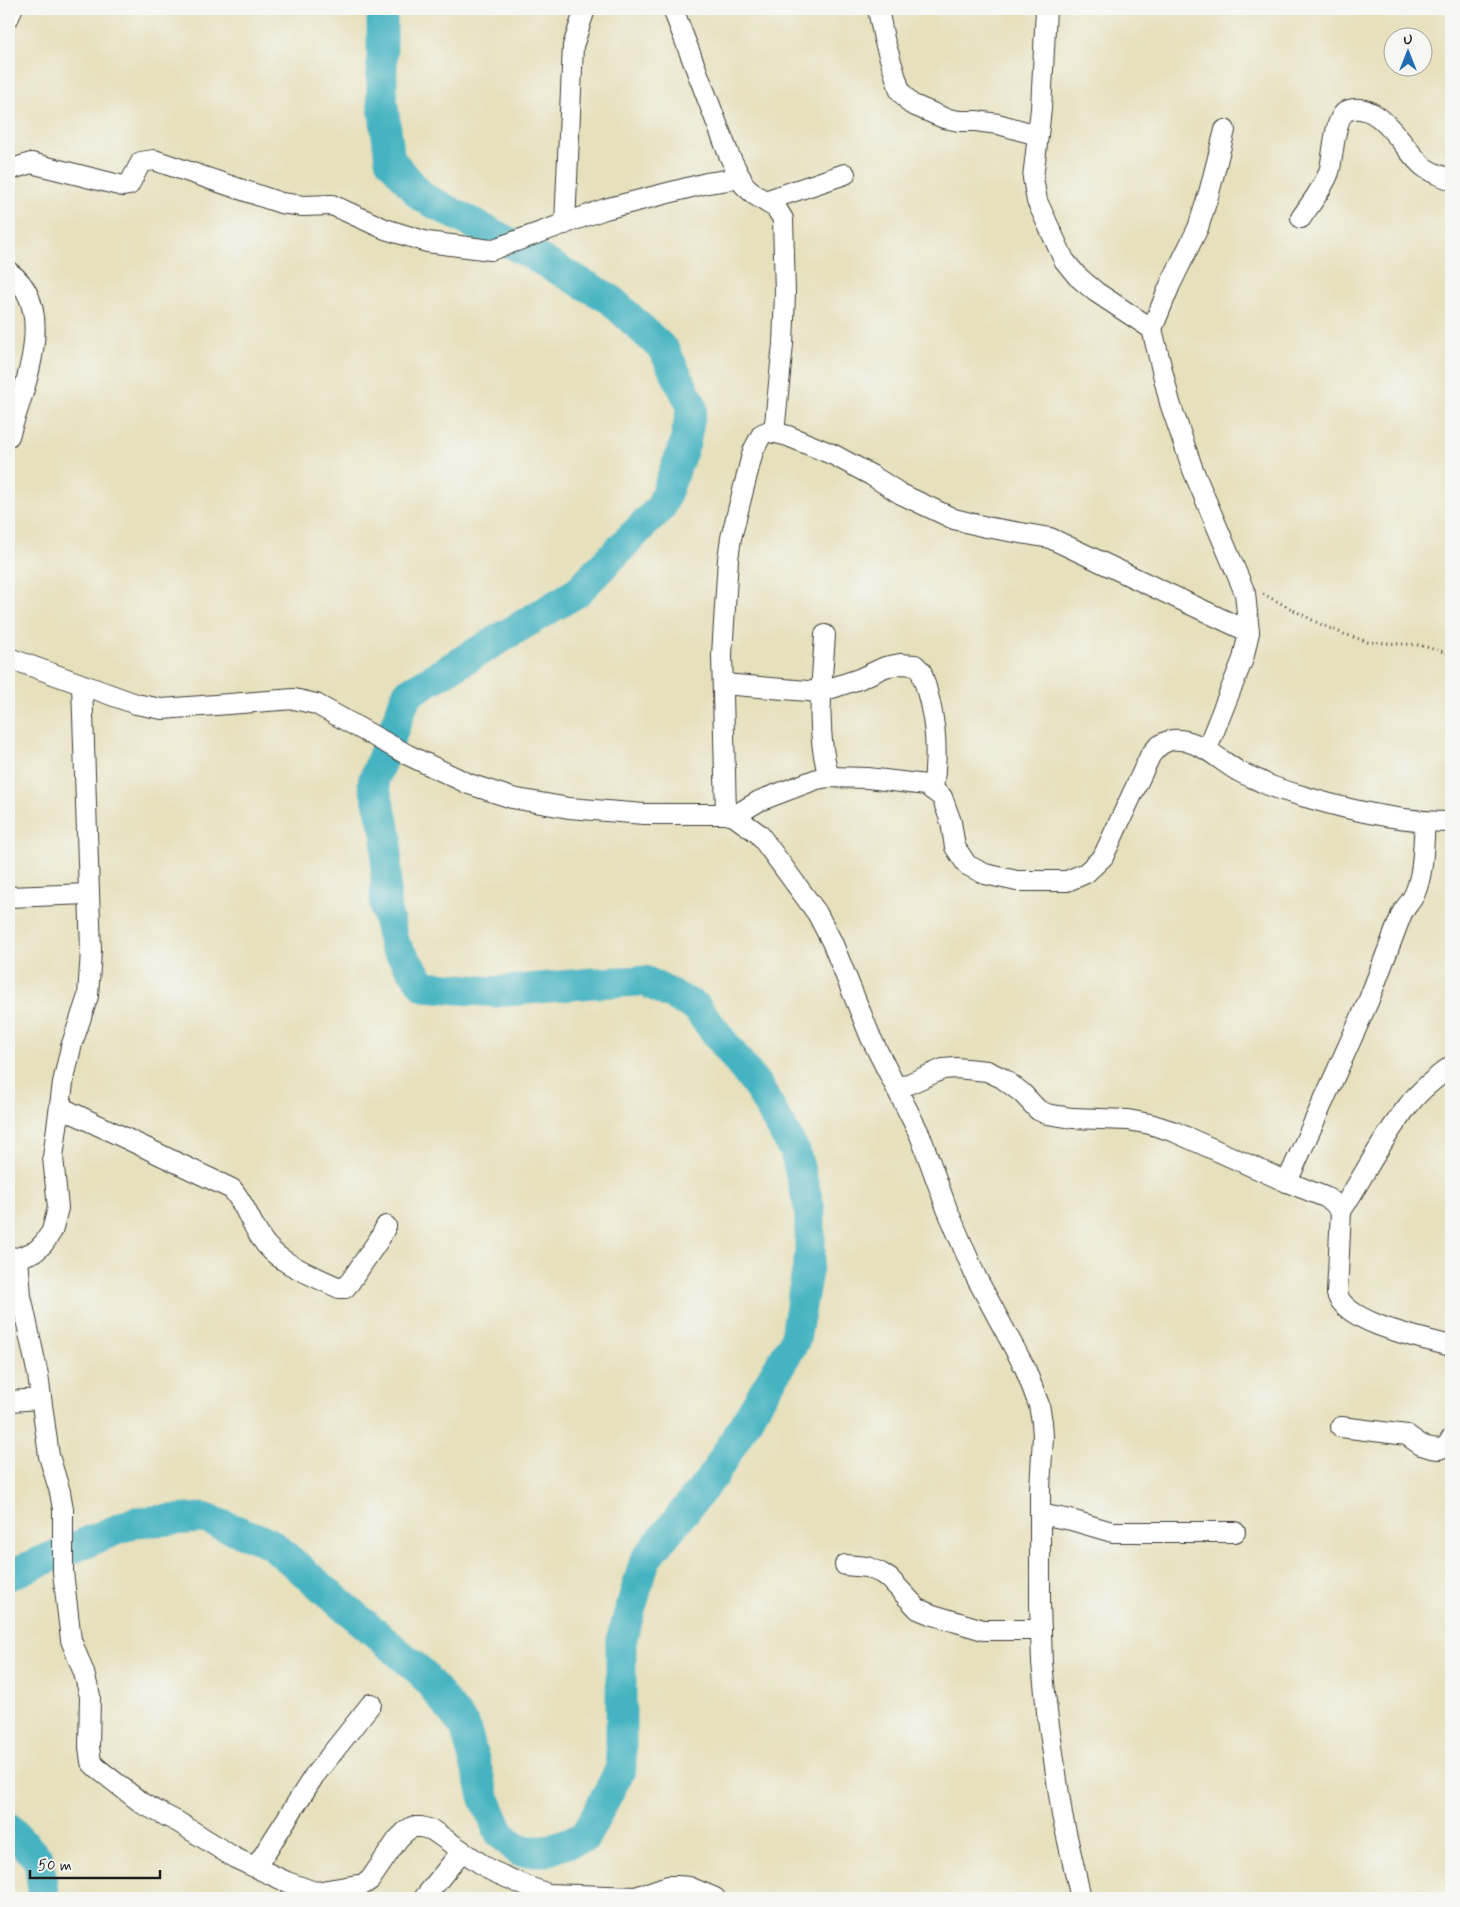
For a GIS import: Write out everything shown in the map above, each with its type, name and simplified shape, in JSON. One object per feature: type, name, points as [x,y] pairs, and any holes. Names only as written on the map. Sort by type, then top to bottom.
[{"type":"street","points":[[9,17],[12,9]]},
{"type":"street","points":[[565,224],[573,46],[585,9]]},
{"type":"street","points":[[673,9],[730,155],[744,185],[755,195],[776,208],[783,220],[783,344],[774,433]]},
{"type":"street","points":[[878,9],[884,39],[900,92],[911,104],[944,118],[998,124],[1037,135]]},
{"type":"street","points":[[1046,9],[1041,109],[1033,178],[1037,200],[1064,260],[1077,276],[1096,292],[1152,330]]},
{"type":"street","points":[[1301,218],[1328,173],[1340,118],[1346,110],[1356,108],[1374,112],[1425,168],[1451,180]]},
{"type":"street","points":[[1207,750],[1240,667],[1249,632],[1245,593],[1193,470],[1170,403],[1152,330],[1170,285],[1198,228],[1225,130]]},
{"type":"street","points":[[9,170],[30,163],[123,186],[129,185],[141,162],[154,160],[281,202],[303,206],[332,205],[385,229],[427,242],[491,250],[605,209],[707,183],[741,178]]},
{"type":"street","points":[[765,200],[845,174]]},
{"type":"street","points":[[9,272],[27,292],[31,303],[34,344],[31,363],[9,436]]},
{"type":"street","points":[[730,815],[722,655],[728,559],[731,538],[753,452],[762,434],[769,431],[788,436],[834,456],[871,475],[901,494],[954,519],[986,527],[1050,538],[1249,632]]},
{"type":"street","points":[[825,635],[820,692],[820,732],[824,761],[829,777]]},
{"type":"street","points":[[9,658],[136,704],[162,709],[294,699],[306,701],[327,709],[408,755],[469,784],[522,800],[569,808],[644,814],[730,815],[759,801],[818,779],[829,777],[868,778],[926,785],[942,797],[951,822],[955,847],[960,858],[967,865],[985,874],[1017,881],[1067,881],[1086,873],[1103,858],[1150,756],[1156,748],[1172,740],[1186,741],[1207,750],[1240,771],[1273,787],[1356,811],[1390,818],[1425,822],[1451,822]]},
{"type":"street","points":[[723,684],[820,692],[859,679],[885,667],[900,664],[915,665],[921,671],[934,719],[937,749],[933,790]]},
{"type":"street","points":[[82,685],[91,951],[88,996],[71,1047],[60,1107],[53,1157],[58,1208],[52,1231],[36,1251],[13,1257],[41,1399],[49,1456],[63,1509],[63,1572],[71,1640],[84,1672],[90,1696],[89,1747],[91,1762],[143,1804],[178,1822],[235,1858],[323,1895],[334,1888],[355,1886],[370,1880],[398,1839],[412,1827],[421,1827],[432,1830],[490,1870],[548,1894],[636,1897],[668,1886],[678,1886],[689,1887],[715,1898]]},
{"type":"street","points":[[730,815],[759,834],[817,914],[832,942],[871,1038],[926,1149],[947,1210],[976,1278],[1032,1384],[1042,1422],[1040,1514],[1041,1630],[1048,1721],[1062,1815],[1081,1898]]},
{"type":"street","points":[[1287,1182],[1368,1002],[1402,913],[1406,904],[1414,895],[1421,870],[1425,822]]},
{"type":"street","points":[[9,897],[88,894]]},
{"type":"street","points":[[1451,1066],[1428,1084],[1408,1105],[1384,1139],[1342,1211],[1337,1294],[1340,1302],[1347,1309],[1366,1321],[1451,1346]]},
{"type":"street","points":[[897,1089],[943,1069],[956,1068],[987,1071],[1009,1083],[1022,1093],[1038,1110],[1047,1114],[1072,1118],[1128,1120],[1150,1124],[1174,1132],[1325,1197],[1342,1211]]},
{"type":"street","points":[[60,1107],[232,1189],[241,1199],[262,1240],[284,1261],[338,1288],[345,1288],[350,1282],[386,1226]]},
{"type":"street","points":[[9,1401],[41,1399]]},
{"type":"street","points":[[1341,1426],[1407,1434],[1421,1445],[1439,1449],[1447,1446],[1451,1439]]},
{"type":"street","points":[[1040,1514],[1071,1520],[1112,1532],[1235,1532]]},
{"type":"street","points":[[845,1565],[867,1567],[881,1573],[890,1579],[918,1609],[930,1614],[983,1630],[1041,1630]]},
{"type":"street","points":[[256,1867],[314,1776],[371,1704]]},
{"type":"street","points":[[424,1898],[462,1851]]},
{"type":"path","points":[[1239,579],[1278,603],[1344,634],[1368,642],[1420,645],[1451,654]]},
{"type":"waterway","points":[[9,1575],[135,1522],[204,1518],[270,1543],[421,1672],[465,1727],[485,1799],[499,1832],[519,1851],[545,1851],[585,1837],[621,1768],[621,1641],[645,1560],[713,1476],[795,1340],[810,1255],[810,1210],[795,1152],[758,1087],[696,1007],[645,981],[593,983],[495,992],[424,986],[394,944],[385,905],[387,836],[373,782],[407,694],[576,593],[661,507],[685,443],[692,406],[664,350],[610,299],[516,246],[422,197],[390,160],[382,98],[382,14],[384,9]]},
{"type":"waterway","points":[[9,1828],[39,1860],[44,1898]]}]
